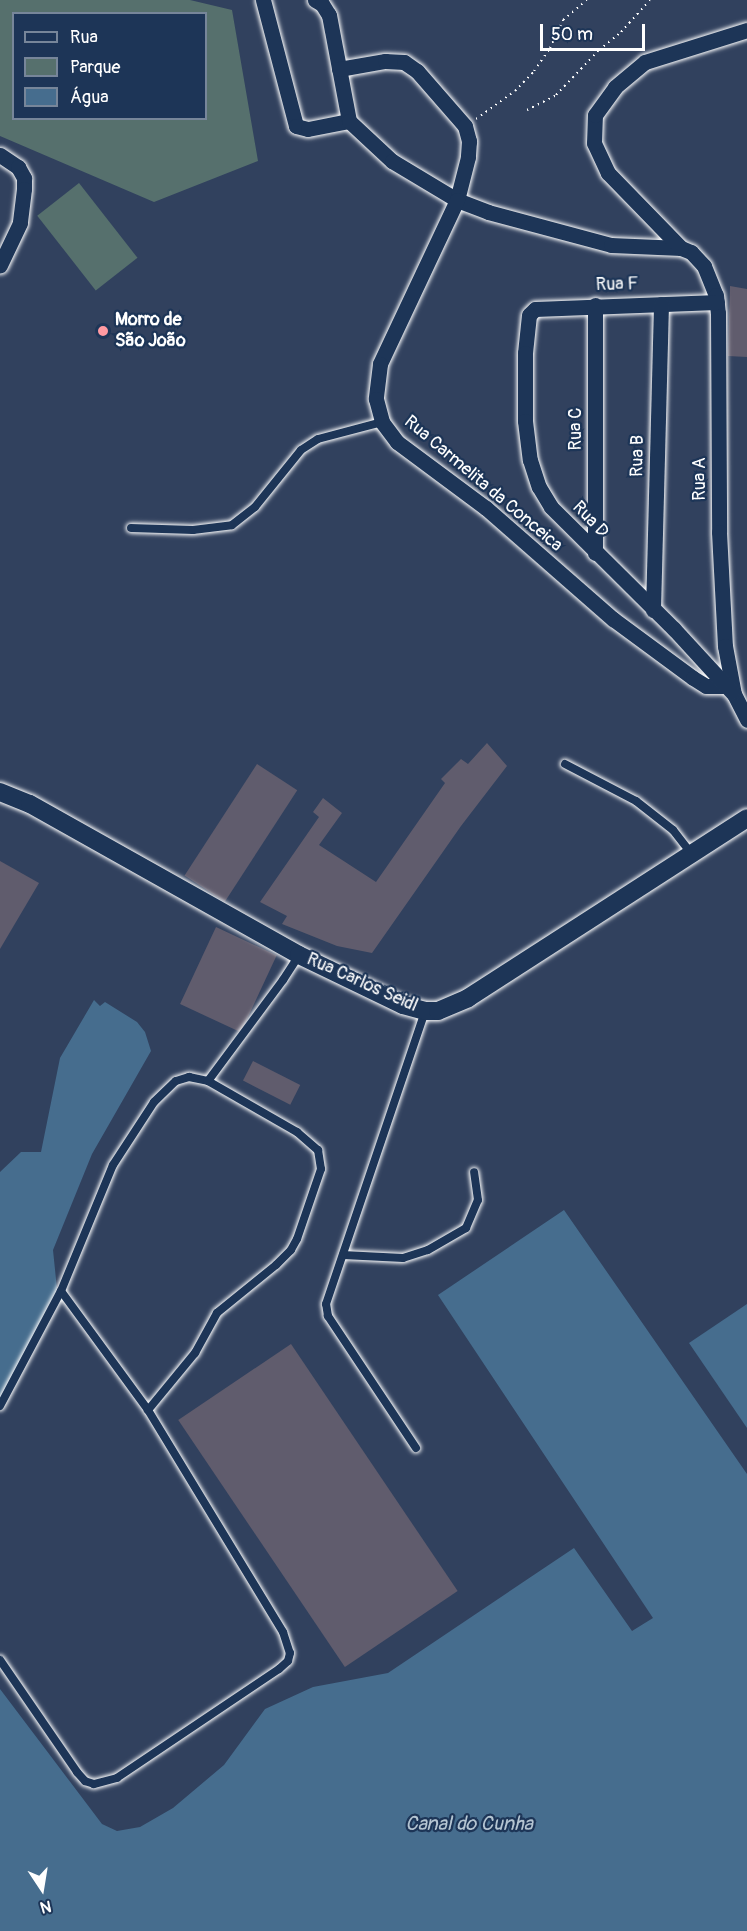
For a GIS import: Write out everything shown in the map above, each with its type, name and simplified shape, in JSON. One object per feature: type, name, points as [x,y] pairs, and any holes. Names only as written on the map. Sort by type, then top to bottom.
[{"type":"street","points":[[263,0],[296,126],[308,129],[349,121]]},
{"type":"street","points":[[315,0],[322,4],[329,15],[349,121],[392,161],[457,200],[488,212],[611,245],[681,248]]},
{"type":"street","name":"Rua A","points":[[747,30],[645,62],[615,87],[595,115],[594,143],[608,173],[681,248],[691,252],[704,266],[717,302],[722,608],[730,690],[747,720]]},
{"type":"street","points":[[339,69],[385,61],[404,62],[417,71],[465,126]]},
{"type":"street","name":"Rua Carmelita da Conceica","points":[[465,126],[470,148],[457,200],[380,364],[376,399],[382,422],[397,442],[486,508],[613,619],[706,686],[730,690]]},
{"type":"street","points":[[0,155],[18,167],[24,178],[24,189],[20,223],[0,265]]},
{"type":"street","name":"Rua F","points":[[528,324],[531,311],[535,309],[717,302]]},
{"type":"street","name":"Rua B","points":[[653,610],[660,304]]},
{"type":"street","name":"Rua C","points":[[595,305],[595,553]]},
{"type":"street","name":"Rua D","points":[[528,324],[525,393],[530,460],[539,487],[551,507],[730,690]]},
{"type":"street","name":"Rua Carlos Seidl","points":[[0,792],[38,809],[299,955],[403,1005],[425,1011],[438,1011],[468,998],[747,818]]},
{"type":"lane","points":[[131,528],[193,530],[232,525],[255,507],[301,450],[318,439],[382,422]]},
{"type":"lane","points":[[565,764],[636,801],[673,830],[692,854]]},
{"type":"lane","points":[[208,1081],[299,955]]},
{"type":"lane","points":[[416,1448],[328,1316],[326,1304],[425,1011]]},
{"type":"lane","points":[[0,1406],[61,1291],[113,1165],[134,1129],[154,1102],[176,1082],[189,1077],[208,1081],[297,1132],[318,1150],[322,1166],[297,1239],[291,1250],[217,1313],[195,1353],[148,1410]]},
{"type":"lane","points":[[343,1255],[403,1258],[428,1250],[466,1228],[478,1200],[474,1172]]},
{"type":"lane","points":[[0,1660],[77,1772],[85,1781],[94,1784],[117,1778],[288,1661],[290,1648],[283,1632],[148,1410],[61,1291]]},
{"type":"path","points":[[465,126],[515,91],[534,71],[550,48],[563,20],[587,0]]},
{"type":"path","points":[[527,110],[556,95],[599,50],[621,32],[650,0]]},
{"type":"green space","points":[[0,0],[190,0],[232,10],[258,161],[154,202],[0,136]]},
{"type":"green space","points":[[79,183],[137,258],[96,290],[37,216]]},
{"type":"water","points":[[94,1000],[100,1006],[105,1002],[137,1022],[145,1032],[151,1051],[92,1154],[53,1250],[57,1289],[0,1399],[0,1172],[21,1152],[41,1152],[60,1058]]},
{"type":"water","name":"Canal do Cunha","points":[[564,1210],[747,1474],[747,1931],[0,1931],[0,1689],[102,1824],[117,1831],[140,1827],[173,1808],[224,1765],[265,1709],[313,1687],[388,1673],[574,1548],[632,1631],[653,1618],[438,1295]]},
{"type":"water","points":[[747,1304],[747,1428],[689,1343]]},
{"type":"building","points":[[730,286],[747,289],[747,357],[728,356]]},
{"type":"building","points":[[487,743],[507,766],[461,826],[372,953],[337,946],[282,924],[287,916],[260,902],[319,817],[313,812],[323,798],[342,813],[319,845],[376,882],[445,783],[441,779],[461,759],[468,764]]},
{"type":"building","points":[[257,764],[297,790],[225,902],[185,876]]},
{"type":"building","points":[[0,861],[39,883],[0,949]]},
{"type":"building","points":[[216,927],[277,955],[241,1032],[180,1004]]},
{"type":"building","points":[[253,1061],[300,1085],[290,1105],[243,1081]]},
{"type":"building","points":[[291,1344],[458,1591],[345,1667],[178,1420]]},
{"type":"place","name":"Morro de São João","points":[[103,331]]}]
